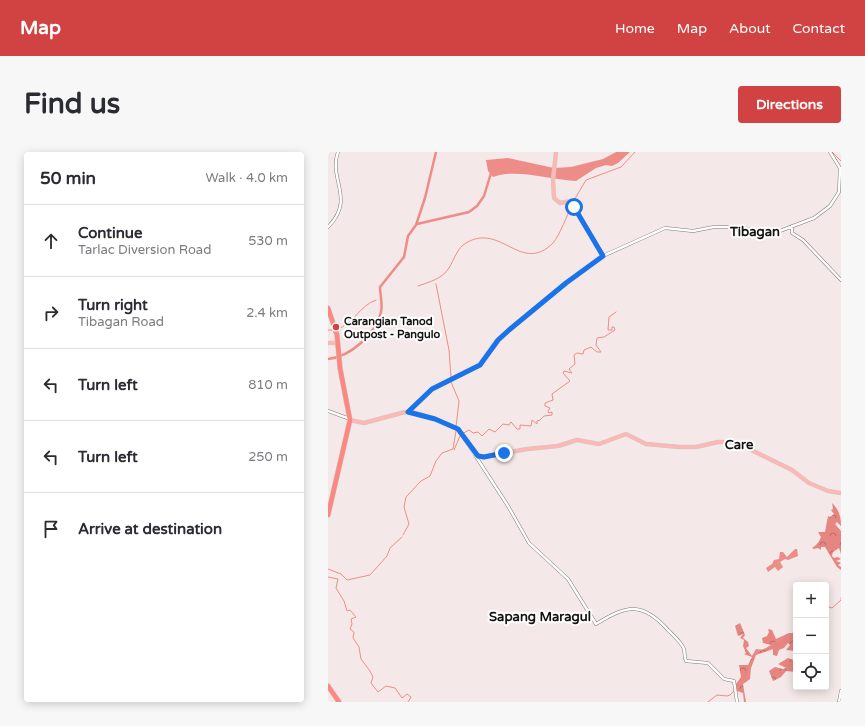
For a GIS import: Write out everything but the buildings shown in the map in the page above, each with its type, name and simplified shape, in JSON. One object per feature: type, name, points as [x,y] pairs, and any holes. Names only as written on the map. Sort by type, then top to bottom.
[{"type":"highway","points":[[328,308],[336,328],[339,362],[350,420],[328,515]]},
{"type":"highway","points":[[328,686],[339,702]]},
{"type":"main road","points":[[408,412],[432,389],[480,365],[498,340],[509,330],[566,283],[603,256],[571,201],[560,203],[555,200],[553,179],[557,152]]},
{"type":"main road","points":[[329,343],[338,343]]},
{"type":"main road","points":[[350,420],[365,422],[408,412],[435,419],[456,428],[462,434],[475,454],[487,457],[527,449],[558,446],[577,440],[599,444],[626,434],[646,444],[680,447],[734,441],[792,470],[810,484],[830,492],[841,493]]},
{"type":"street","points":[[328,227],[338,213],[342,196],[336,170],[338,152]]},
{"type":"street","points":[[603,256],[665,228],[695,231],[716,227],[751,229],[771,234],[820,215],[830,206],[838,194],[840,168],[830,152]]},
{"type":"street","points":[[792,226],[792,233],[803,240],[841,280]]},
{"type":"street","points":[[328,411],[350,420]]},
{"type":"street","points":[[475,454],[508,506],[529,543],[569,580],[596,624],[612,614],[624,609],[634,609],[652,614],[683,648],[686,661],[708,663],[724,679],[734,681],[737,702]]},
{"type":"street","points":[[839,702],[841,691]]},
{"type":"street","points":[[333,702],[335,697]]},
{"type":"green space","points":[[832,503],[838,511],[841,519],[841,526],[837,522],[835,524],[841,531],[841,554],[839,548],[833,552],[832,556],[834,558],[838,557],[841,559],[836,561],[841,563],[838,565],[841,567],[841,570],[837,567],[825,547],[821,547],[821,550],[818,548],[812,548],[818,543],[821,537],[818,532],[825,532],[828,516],[830,517],[834,514],[831,510],[833,509]]},
{"type":"green space","points":[[740,623],[745,635],[743,638],[748,642],[749,646],[746,648],[752,656],[756,649],[763,650],[771,645],[763,643],[762,638],[767,636],[769,632],[768,629],[772,630],[776,639],[789,633],[793,633],[793,651],[786,650],[790,645],[788,643],[784,648],[779,650],[777,656],[773,655],[773,649],[756,655],[751,668],[750,679],[743,684],[746,702],[744,702],[743,693],[737,691],[736,684],[741,677],[739,665],[748,665],[752,657],[744,654],[746,653],[743,646],[744,640],[740,638],[743,634],[738,636],[735,626]]},
{"type":"green space","points":[[788,658],[793,660],[793,672],[786,671],[781,677],[773,681],[769,671],[775,667],[783,669],[786,668],[778,664]]},
{"type":"shaded area","points":[[616,152],[630,152],[618,163],[612,166],[606,165],[596,168],[576,181],[523,174],[493,177],[488,171],[486,160],[508,158],[554,168],[571,167],[603,159]]},
{"type":"shaded area","points":[[795,549],[797,549],[798,556],[788,560],[785,559],[780,562],[783,567],[778,571],[775,567],[768,572],[766,568],[772,564],[774,560],[779,559],[780,552],[783,552],[787,557]]},
{"type":"waterway","points":[[328,359],[345,354],[353,349],[361,343],[374,328],[382,309],[380,287],[404,257],[408,236],[416,225],[425,198],[436,152]]},
{"type":"waterway","points":[[573,202],[586,180],[621,167],[635,152]]},
{"type":"waterway","points":[[832,152],[841,161]]},
{"type":"waterway","points":[[417,224],[469,212],[477,206],[484,196],[491,173]]},
{"type":"waterway","points":[[418,286],[435,280],[443,275],[463,245],[478,238],[500,242],[521,252],[531,254],[542,251],[556,239],[572,205]]},
{"type":"waterway","points":[[436,284],[449,350],[451,377]]},
{"type":"waterway","points":[[337,329],[343,327],[365,306],[376,300]]},
{"type":"waterway","points":[[462,434],[469,430],[473,433],[478,432],[482,436],[489,429],[495,432],[503,424],[509,425],[511,422],[517,429],[520,429],[520,425],[531,426],[532,420],[537,424],[537,421],[544,416],[552,415],[552,412],[549,413],[548,411],[550,408],[545,406],[545,403],[553,400],[552,394],[570,381],[563,373],[564,371],[572,373],[569,369],[575,364],[574,355],[577,353],[583,354],[584,350],[591,347],[597,352],[601,352],[596,345],[597,338],[604,337],[615,330],[614,327],[612,327],[612,330],[608,330],[609,317],[616,312]]},
{"type":"waterway","points":[[451,382],[459,401],[456,427]]},
{"type":"waterway","points":[[403,535],[409,524],[404,507],[406,497],[421,481],[430,476],[436,461],[442,453],[453,449],[456,431]]},
{"type":"waterway","points":[[454,450],[460,436]]},
{"type":"waterway","points":[[328,569],[341,574],[347,580],[370,575],[387,556],[390,548],[402,537]]},
{"type":"waterway","points":[[328,577],[338,579],[336,588],[344,601],[347,611],[350,610],[356,617],[351,619],[352,624],[350,629],[354,632],[353,638],[359,647],[361,659],[373,677],[371,683],[378,692],[386,686],[395,688],[402,698],[407,694],[411,697],[408,702]]},
{"type":"waterway","points":[[829,607],[832,608],[841,600]]},
{"type":"waterway","points":[[751,663],[757,651],[767,648],[785,637],[793,634]]},
{"type":"waterway","points":[[708,702],[717,695],[730,695],[748,676],[750,665]]},
{"type":"place","name":"Carangian Tanod Outpost - Pangulo","points":[[336,327]]},
{"type":"district","name":"Tibagan","points":[[755,231]]},
{"type":"district","name":"Care","points":[[739,444]]},
{"type":"district","name":"Sapang Maragul","points":[[540,616]]},
{"type":"route","points":[[504,453],[484,457],[478,456],[475,454],[458,429],[435,419],[417,413],[408,412],[432,389],[480,365],[491,352],[498,340],[509,330],[566,283],[603,256],[574,207]]}]
